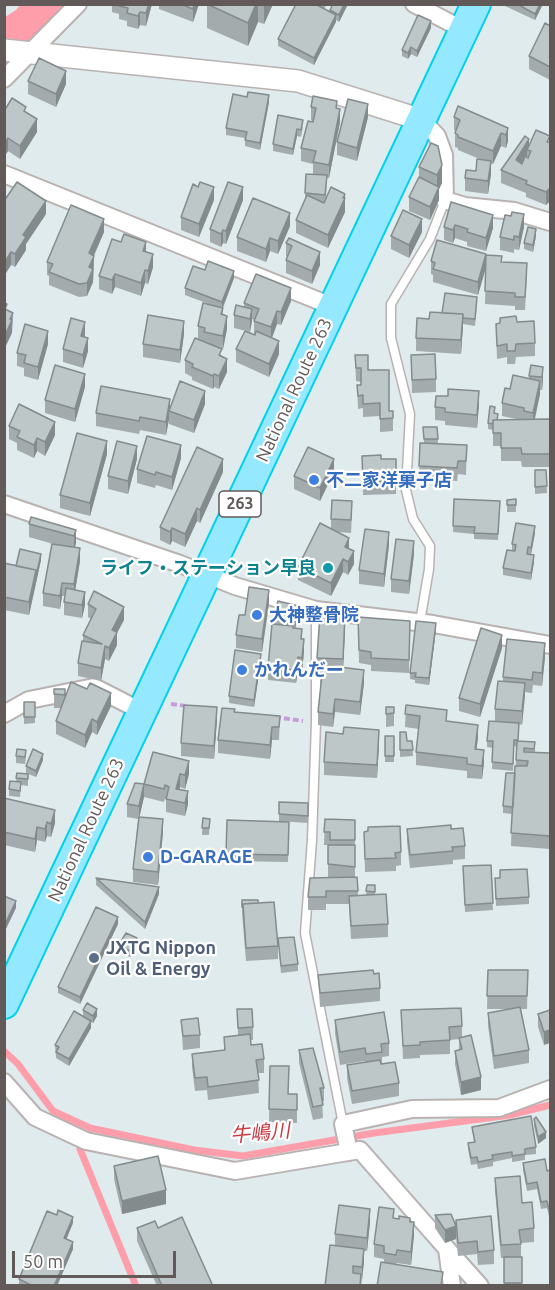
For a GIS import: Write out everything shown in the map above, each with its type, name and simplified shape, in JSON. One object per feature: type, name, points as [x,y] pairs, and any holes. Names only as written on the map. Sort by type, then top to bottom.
[{"type":"highway","name":"National Route 263","points":[[4,1004],[476,4]]},
{"type":"street","points":[[4,79],[78,4]]},
{"type":"street","points":[[414,4],[464,30]]},
{"type":"street","points":[[4,50],[298,81],[422,120],[437,135],[444,155],[445,200],[465,206],[514,211],[550,222]]},
{"type":"street","points":[[4,174],[334,307]]},
{"type":"street","points":[[4,504],[235,586],[316,610],[420,622],[550,645]]},
{"type":"street","points":[[4,714],[29,700],[94,687],[145,703]]},
{"type":"street","points":[[4,1082],[35,1117],[86,1141],[235,1171],[360,1150],[480,1286]]},
{"type":"street","points":[[349,1152],[343,1124],[412,1108],[499,1108],[550,1089]]},
{"type":"street","points":[[447,1249],[452,1286]]},
{"type":"lane","points":[[420,622],[429,569],[430,546],[413,519],[406,490],[410,414],[391,338],[390,304],[429,239],[445,200]]},
{"type":"lane","points":[[316,610],[316,722],[312,840],[305,933],[343,1124]]},
{"type":"path","points":[[145,703],[188,706]]},
{"type":"path","points":[[270,716],[316,722]]},
{"type":"building","points":[[120,4],[149,4],[146,13],[140,12],[138,16],[127,13],[128,8],[119,6]]},
{"type":"building","points":[[181,4],[194,4],[193,9]]},
{"type":"building","points":[[207,4],[256,4],[248,23]]},
{"type":"building","points":[[296,4],[315,4],[336,15],[314,58],[278,39]]},
{"type":"building","points":[[333,4],[344,4],[339,15],[330,10]]},
{"type":"building","points":[[517,4],[540,4],[535,14]]},
{"type":"building","points":[[418,15],[431,21],[417,51],[411,47],[408,53],[402,50]]},
{"type":"building","points":[[545,23],[550,26],[550,67],[529,56]]},
{"type":"building","points":[[39,58],[66,71],[56,94],[28,81]]},
{"type":"building","points":[[248,92],[269,95],[260,143],[245,140],[247,132],[226,128],[233,94],[247,97]]},
{"type":"building","points":[[313,96],[337,101],[336,108],[340,109],[329,165],[313,162],[316,151],[301,148],[308,121],[313,122],[316,108],[311,107]]},
{"type":"building","points":[[12,98],[26,107],[24,111],[37,119],[20,146],[8,138],[4,140],[4,107],[6,108]]},
{"type":"building","points":[[348,99],[368,104],[357,148],[337,142]]},
{"type":"building","points":[[458,106],[508,128],[506,135],[501,133],[493,151],[458,137],[455,133],[460,120],[454,117]]},
{"type":"building","points":[[278,115],[303,120],[301,130],[297,129],[293,149],[273,144]]},
{"type":"building","points":[[536,130],[550,136],[547,142],[550,142],[550,188],[546,192],[501,170],[525,136],[529,139],[516,160],[522,164],[525,156],[528,158],[531,151],[527,150]]},
{"type":"building","points":[[431,143],[438,146],[442,165],[437,175],[419,167]]},
{"type":"building","points":[[477,159],[491,161],[488,181],[465,178],[466,170],[476,171]]},
{"type":"building","points":[[306,174],[327,175],[325,195],[305,193]]},
{"type":"building","points":[[419,177],[439,187],[430,207],[409,197]]},
{"type":"building","points":[[17,182],[46,201],[23,235],[26,237],[15,254],[11,252],[6,260],[4,259],[4,201]]},
{"type":"building","points":[[200,182],[214,187],[199,224],[181,217],[193,184],[198,187]]},
{"type":"building","points":[[228,182],[243,187],[226,231],[223,230],[221,234],[210,229]]},
{"type":"building","points":[[331,187],[345,194],[343,198],[345,198],[328,235],[296,220],[307,195],[324,203]]},
{"type":"building","points":[[253,198],[290,213],[278,241],[270,238],[266,249],[237,237]]},
{"type":"building","points":[[451,202],[493,215],[486,238],[467,232],[468,229],[455,225],[453,230],[444,227]]},
{"type":"building","points":[[71,205],[104,219],[89,253],[94,256],[89,267],[93,269],[87,283],[79,284],[49,272],[53,264],[47,262]]},
{"type":"building","points":[[403,210],[422,219],[409,245],[391,236]]},
{"type":"building","points":[[512,212],[524,214],[519,237],[514,236],[514,240],[500,237],[505,215],[511,216]]},
{"type":"building","points":[[528,227],[536,229],[533,245],[524,243]]},
{"type":"building","points":[[124,234],[146,242],[143,251],[153,254],[148,271],[145,270],[141,283],[115,274],[112,280],[99,276],[112,239],[121,242]]},
{"type":"building","points":[[289,238],[320,252],[312,271],[286,260],[292,246],[286,243]]},
{"type":"building","points":[[437,240],[486,254],[478,282],[433,269],[435,263],[431,261]]},
{"type":"building","points":[[486,255],[502,256],[501,262],[527,263],[525,297],[515,297],[515,293],[485,291]]},
{"type":"building","points":[[208,261],[234,271],[222,302],[185,288],[193,266],[205,270]]},
{"type":"building","points":[[256,274],[291,288],[281,312],[277,311],[271,327],[254,321],[259,309],[244,303]]},
{"type":"building","points":[[445,293],[477,297],[475,319],[463,318],[463,314],[442,313]]},
{"type":"building","points":[[4,302],[7,304],[5,309],[13,313],[4,337]]},
{"type":"building","points":[[203,303],[223,308],[221,314],[227,316],[223,336],[204,332],[205,328],[198,326]]},
{"type":"building","points":[[236,305],[252,309],[250,319],[234,315]]},
{"type":"building","points":[[430,312],[463,314],[461,340],[416,338],[417,318],[429,319]]},
{"type":"building","points":[[148,315],[184,321],[180,350],[143,344]]},
{"type":"building","points":[[516,316],[517,322],[534,321],[535,343],[516,344],[515,351],[507,351],[507,344],[497,346],[496,324],[500,323],[500,318]]},
{"type":"building","points":[[71,318],[85,322],[81,336],[88,338],[83,355],[63,349]]},
{"type":"building","points":[[25,324],[48,331],[38,367],[24,363],[26,355],[17,353]]},
{"type":"building","points":[[245,331],[255,335],[256,331],[279,341],[269,364],[236,349]]},
{"type":"building","points":[[195,338],[222,349],[219,355],[227,359],[219,376],[214,374],[213,376],[192,367],[193,364],[185,360]]},
{"type":"building","points":[[435,354],[436,379],[412,380],[411,355]]},
{"type":"building","points":[[355,355],[368,355],[368,370],[389,370],[389,411],[393,411],[393,418],[380,419],[380,403],[363,404],[363,395],[358,396],[357,385],[361,385],[361,368],[356,368]]},
{"type":"building","points":[[55,365],[85,374],[75,409],[45,400]]},
{"type":"building","points":[[531,365],[543,367],[542,377],[529,376]]},
{"type":"building","points":[[513,375],[540,381],[533,413],[524,411],[524,408],[502,403],[505,388],[510,389]]},
{"type":"building","points":[[180,381],[205,391],[194,420],[169,411]]},
{"type":"building","points":[[101,386],[170,399],[166,422],[140,417],[139,421],[96,413]]},
{"type":"building","points":[[448,389],[479,391],[477,415],[445,412],[445,408],[435,407],[436,396],[448,396]]},
{"type":"building","points":[[19,404],[55,422],[45,442],[37,438],[34,445],[17,437],[20,431],[9,426]]},
{"type":"building","points":[[490,406],[495,407],[494,413],[498,414],[493,424],[488,423]]},
{"type":"building","points":[[550,419],[550,454],[522,454],[521,448],[501,448],[501,433],[493,433],[493,420]]},
{"type":"building","points":[[423,427],[437,427],[438,439],[424,439]]},
{"type":"building","points":[[77,433],[107,441],[90,503],[60,495]]},
{"type":"building","points":[[147,436],[181,445],[172,477],[156,472],[155,475],[137,469]]},
{"type":"building","points":[[117,441],[137,446],[128,481],[108,476]]},
{"type":"building","points":[[420,443],[467,445],[466,461],[458,461],[457,468],[419,466]]},
{"type":"building","points":[[197,447],[223,459],[200,510],[197,508],[185,534],[172,528],[170,532],[160,527]]},
{"type":"building","points":[[308,447],[334,459],[320,488],[294,476]]},
{"type":"building","points":[[381,455],[381,459],[396,459],[396,481],[363,482],[362,456]]},
{"type":"building","points":[[535,470],[546,470],[547,486],[535,487]]},
{"type":"building","points":[[454,499],[500,501],[498,534],[474,533],[475,527],[453,526]]},
{"type":"building","points":[[516,499],[516,505],[507,505],[507,500]]},
{"type":"building","points":[[332,500],[352,501],[351,520],[331,519]]},
{"type":"building","points":[[31,517],[76,530],[74,536],[29,524]]},
{"type":"building","name":"ライフ・ステーション早良","points":[[320,523],[349,538],[345,547],[354,551],[348,562],[343,559],[331,583],[298,567]]},
{"type":"building","points":[[516,523],[535,526],[531,548],[528,547],[527,554],[534,555],[531,573],[503,568],[507,550],[515,551],[516,545],[512,544]]},
{"type":"building","points":[[365,529],[389,532],[384,574],[359,570]]},
{"type":"building","points":[[396,539],[414,541],[409,581],[391,579]]},
{"type":"building","points":[[52,544],[80,548],[74,584],[62,583],[60,596],[43,593]]},
{"type":"building","points":[[20,549],[41,554],[36,576],[36,570],[16,566]]},
{"type":"building","points":[[4,563],[36,570],[29,602],[4,597]]},
{"type":"building","name":"大神整骨院","points":[[249,587],[269,590],[262,639],[236,635],[239,615],[245,615]]},
{"type":"building","points":[[66,588],[85,592],[82,605],[64,602]]},
{"type":"building","points":[[94,591],[124,607],[112,630],[117,632],[109,648],[105,646],[101,668],[78,663],[82,641],[102,644],[83,635],[96,609],[88,604]]},
{"type":"building","points":[[278,601],[299,606],[295,622],[273,617]]},
{"type":"building","points":[[320,614],[345,615],[343,659],[317,658]]},
{"type":"building","points":[[358,617],[410,621],[409,660],[371,658],[371,652],[359,650]]},
{"type":"building","points":[[416,621],[436,623],[429,678],[415,677],[416,673],[410,673]]},
{"type":"building","points":[[272,624],[302,629],[301,639],[304,639],[302,658],[298,657],[296,670],[268,667]]},
{"type":"building","points":[[481,628],[502,635],[480,704],[459,698]]},
{"type":"building","points":[[507,639],[545,643],[542,673],[533,672],[532,680],[503,677]]},
{"type":"building","points":[[235,650],[261,654],[254,700],[229,696]]},
{"type":"building","points":[[323,665],[364,670],[360,702],[335,699],[333,714],[318,712]]},
{"type":"building","points":[[498,681],[525,683],[522,711],[495,709]]},
{"type":"building","points":[[71,682],[87,689],[90,683],[111,693],[97,722],[92,719],[85,735],[56,721]]},
{"type":"building","points":[[54,689],[65,689],[65,695],[54,694]]},
{"type":"building","points":[[24,702],[35,702],[35,717],[24,717]]},
{"type":"building","points":[[184,705],[217,707],[214,746],[181,743]]},
{"type":"building","points":[[406,705],[447,710],[446,721],[478,725],[475,749],[484,750],[482,766],[467,764],[467,758],[416,752],[420,716],[405,714]]},
{"type":"building","points":[[386,707],[394,707],[394,713],[386,714]]},
{"type":"building","points":[[222,708],[235,709],[234,712],[280,716],[279,727],[272,727],[270,745],[218,740]]},
{"type":"building","points":[[489,721],[519,723],[518,740],[514,740],[513,764],[492,762],[493,741],[487,741]]},
{"type":"building","points":[[344,727],[379,730],[377,765],[324,762],[326,732],[343,734]]},
{"type":"building","points":[[400,732],[406,732],[407,741],[412,741],[413,750],[400,750]]},
{"type":"building","points":[[385,736],[394,736],[394,756],[385,756]]},
{"type":"building","points":[[517,741],[535,742],[534,749],[524,748],[524,752],[550,753],[550,836],[511,833],[515,766],[527,766],[528,761],[516,760]]},
{"type":"building","points":[[17,749],[26,750],[25,757],[16,756]]},
{"type":"building","points":[[33,749],[43,754],[36,771],[26,766]]},
{"type":"building","points":[[153,752],[189,761],[185,775],[180,774],[176,789],[188,791],[185,803],[166,799],[169,787],[165,785],[164,789],[144,784]]},
{"type":"building","points":[[17,773],[28,774],[28,779],[16,778]]},
{"type":"building","points":[[506,773],[515,773],[513,807],[503,806]]},
{"type":"building","points":[[10,781],[21,782],[20,791],[9,789]]},
{"type":"building","points":[[135,783],[144,784],[139,806],[127,804]]},
{"type":"building","points":[[4,798],[55,810],[51,824],[47,822],[45,829],[37,827],[35,839],[4,832]]},
{"type":"building","points":[[279,802],[308,803],[308,816],[279,814]]},
{"type":"building","name":"D-GARAGE","points":[[139,817],[163,819],[158,872],[133,869]]},
{"type":"building","points":[[203,818],[210,819],[209,828],[202,828]]},
{"type":"building","points":[[325,819],[355,820],[355,840],[330,840],[330,832],[324,832]]},
{"type":"building","points":[[227,820],[289,822],[288,855],[226,854]]},
{"type":"building","points":[[451,825],[451,829],[463,828],[465,846],[452,847],[453,851],[410,855],[407,829]]},
{"type":"building","points":[[400,826],[401,852],[395,853],[396,858],[365,859],[364,832],[368,831],[368,827]]},
{"type":"building","points":[[328,845],[355,845],[355,867],[328,864]]},
{"type":"building","points":[[491,865],[493,903],[465,905],[463,866]]},
{"type":"building","points":[[527,869],[529,897],[496,899],[495,878],[500,878],[500,870]]},
{"type":"building","points":[[357,877],[358,891],[326,891],[326,897],[308,897],[310,878]]},
{"type":"building","points":[[96,878],[159,887],[145,922]]},
{"type":"building","points":[[367,885],[375,885],[375,892],[366,891]]},
{"type":"building","points":[[386,894],[388,924],[351,926],[349,896]]},
{"type":"building","points":[[4,896],[16,901],[4,926]]},
{"type":"building","points":[[242,900],[258,900],[258,903],[243,904],[242,907]]},
{"type":"building","points":[[274,902],[278,946],[246,948],[243,904]]},
{"type":"building","points":[[96,907],[118,917],[80,997],[58,987]]},
{"type":"building","points":[[126,933],[137,938],[130,951],[119,945]]},
{"type":"building","points":[[294,937],[298,964],[281,966],[278,938]]},
{"type":"building","points":[[373,970],[374,974],[379,973],[380,988],[320,993],[318,975]]},
{"type":"building","points":[[488,970],[528,970],[527,996],[487,996]]},
{"type":"building","points":[[87,1003],[97,1009],[93,1016],[83,1010]]},
{"type":"building","points":[[520,1007],[529,1050],[494,1056],[488,1013]]},
{"type":"building","points":[[461,1008],[462,1026],[449,1027],[450,1040],[420,1042],[420,1045],[403,1046],[401,1010]]},
{"type":"building","points":[[237,1009],[252,1009],[253,1027],[238,1028]]},
{"type":"building","points":[[550,1010],[550,1030],[544,1032],[538,1014]]},
{"type":"building","points":[[74,1011],[91,1021],[69,1059],[56,1052],[59,1047],[55,1045]]},
{"type":"building","points":[[384,1012],[389,1043],[381,1044],[382,1052],[366,1054],[365,1048],[340,1052],[335,1020]]},
{"type":"building","points":[[198,1018],[200,1035],[183,1036],[181,1020]]},
{"type":"building","points":[[250,1034],[251,1045],[262,1044],[264,1059],[256,1060],[259,1080],[208,1087],[207,1077],[195,1078],[192,1054],[225,1050],[224,1037]]},
{"type":"building","points":[[471,1035],[481,1077],[461,1082],[455,1051],[462,1049],[459,1038]]},
{"type":"building","points":[[313,1048],[324,1088],[320,1088],[323,1105],[313,1107],[299,1050]]},
{"type":"building","points":[[380,1060],[381,1064],[395,1062],[399,1083],[352,1091],[347,1065]]},
{"type":"building","points":[[270,1066],[289,1066],[288,1094],[297,1094],[297,1110],[269,1109]]},
{"type":"building","points":[[531,1116],[536,1147],[525,1149],[525,1154],[512,1156],[512,1152],[492,1155],[493,1159],[478,1162],[477,1157],[471,1158],[468,1143],[475,1142],[472,1127]]},
{"type":"building","points":[[536,1117],[546,1132],[538,1137],[534,1119]]},
{"type":"building","points":[[158,1156],[166,1190],[122,1201],[114,1166]]},
{"type":"building","points":[[545,1159],[547,1171],[550,1170],[550,1214],[547,1201],[541,1202],[537,1182],[527,1184],[523,1163]]},
{"type":"building","points":[[520,1176],[522,1203],[532,1202],[534,1228],[519,1230],[521,1244],[501,1245],[495,1178]]},
{"type":"building","points":[[339,1205],[370,1209],[367,1238],[335,1234]]},
{"type":"building","points":[[379,1207],[394,1209],[393,1218],[399,1219],[399,1216],[410,1218],[410,1222],[414,1222],[411,1252],[397,1250],[396,1255],[384,1253],[384,1246],[374,1244]]},
{"type":"building","points":[[58,1210],[73,1217],[64,1238],[73,1242],[54,1286],[33,1286],[19,1279],[47,1211],[57,1215]]},
{"type":"building","points":[[451,1214],[456,1226],[445,1230],[435,1215]]},
{"type":"building","points":[[491,1216],[494,1250],[478,1252],[477,1241],[458,1243],[456,1220]]},
{"type":"building","points":[[182,1217],[212,1284],[209,1286],[162,1286],[137,1228],[155,1221],[158,1228]]},
{"type":"building","points":[[330,1245],[364,1249],[362,1267],[353,1266],[353,1273],[361,1274],[360,1286],[325,1286]]},
{"type":"building","points":[[504,1257],[522,1257],[522,1283],[504,1283]]},
{"type":"building","points":[[381,1262],[443,1272],[441,1286],[377,1286]]},
{"type":"waterway","points":[[4,41],[30,24],[45,4]]},
{"type":"waterway","name":"牛嶋川","points":[[4,1051],[18,1064],[53,1111],[90,1128],[194,1150],[243,1156],[374,1133],[510,1115],[550,1105]]},
{"type":"waterway","points":[[80,1149],[136,1286]]},
{"type":"place","name":"不二家洋菓子店","points":[[314,480]]},
{"type":"place","name":"ライフ・ステーション早良","points":[[328,568]]},
{"type":"place","name":"大神整骨院","points":[[257,615]]},
{"type":"place","name":"かれんだー","points":[[242,670]]},
{"type":"place","name":"D-GARAGE","points":[[148,857]]},
{"type":"place","name":"JXTG Nippon Oil & Energy","points":[[94,958]]}]
